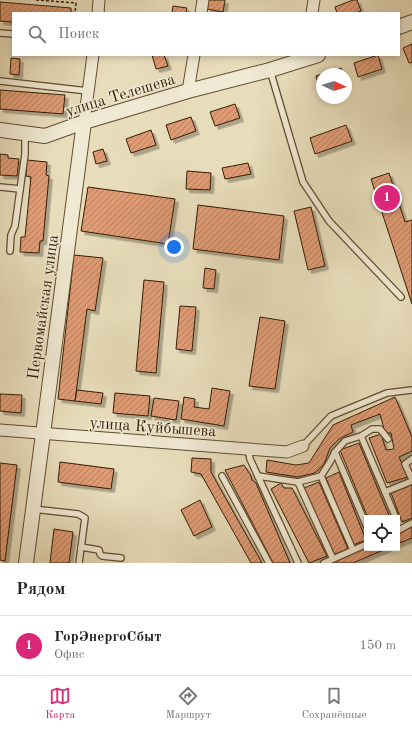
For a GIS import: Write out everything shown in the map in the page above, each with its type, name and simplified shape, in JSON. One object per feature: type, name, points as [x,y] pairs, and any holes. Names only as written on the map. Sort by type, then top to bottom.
[{"type":"street","points":[[98,12],[99,0]]},
{"type":"street","points":[[201,12],[203,0]]},
{"type":"street","points":[[312,12],[314,0]]},
{"type":"street","points":[[400,27],[412,22]]},
{"type":"street","name":"Первомайская улица","points":[[26,563],[93,56]]},
{"type":"street","points":[[188,90],[194,56]]},
{"type":"street","name":"улица Телешева","points":[[0,130],[45,136],[84,122],[188,90],[270,70],[310,56]]},
{"type":"street","name":"улица Куйбышева","points":[[0,430],[287,452],[303,446]]},
{"type":"lane","points":[[0,33],[12,34]]},
{"type":"lane","points":[[270,70],[303,182],[329,222],[401,297]]},
{"type":"lane","points":[[0,82],[88,91]]},
{"type":"lane","points":[[10,251],[11,235],[15,226],[25,154],[25,133]]},
{"type":"lane","points":[[0,187],[20,189]]},
{"type":"lane","points":[[303,446],[331,416],[387,393],[412,390]]},
{"type":"lane","points":[[258,476],[298,482],[321,476],[335,452],[345,441],[361,436],[372,429],[380,429],[388,439]]},
{"type":"lane","points":[[361,436],[395,515]]},
{"type":"lane","points":[[248,449],[250,459],[298,563]]},
{"type":"lane","points":[[335,452],[364,520]]},
{"type":"lane","points":[[385,492],[412,480],[405,464],[412,459]]},
{"type":"lane","points":[[222,476],[269,563]]},
{"type":"lane","points":[[321,476],[352,550]]},
{"type":"lane","points":[[298,482],[333,559]]},
{"type":"lane","points":[[33,509],[78,514],[85,518],[79,563]]},
{"type":"lane","points":[[400,529],[412,523]]},
{"type":"lane","points":[[324,563],[364,545]]},
{"type":"lane","points":[[81,547],[96,548],[102,556],[121,558]]},
{"type":"path","points":[[36,0],[76,4],[76,12]]},
{"type":"building","points":[[209,0],[225,0],[223,12],[207,9]]},
{"type":"building","points":[[353,0],[357,0],[361,11],[337,12],[335,7]]},
{"type":"building","points":[[0,2],[71,8],[71,12],[12,12],[12,22],[0,21]]},
{"type":"building","points":[[173,6],[187,8],[186,12],[172,12]]},
{"type":"building","points":[[412,44],[412,62],[409,63],[403,48]]},
{"type":"building","points":[[152,56],[164,56],[168,66],[156,69]]},
{"type":"building","points":[[378,56],[382,69],[358,77],[354,63]]},
{"type":"building","points":[[11,58],[20,59],[19,75],[10,74]]},
{"type":"building","points":[[0,90],[65,95],[63,114],[0,109]]},
{"type":"building","points":[[235,104],[240,118],[215,126],[210,112]]},
{"type":"building","points":[[191,117],[196,131],[171,140],[166,125]]},
{"type":"building","points":[[346,125],[352,141],[315,154],[310,138]]},
{"type":"building","points":[[151,130],[156,145],[131,153],[126,139]]},
{"type":"building","points":[[103,149],[107,161],[96,164],[93,152]]},
{"type":"building","points":[[0,154],[8,155],[8,158],[19,159],[17,176],[0,175]]},
{"type":"building","points":[[27,160],[47,162],[46,175],[49,176],[43,241],[40,241],[39,253],[20,252],[21,237],[25,237],[31,177],[26,176]]},
{"type":"building","points":[[248,163],[251,174],[225,179],[222,168]]},
{"type":"building","points":[[187,171],[211,173],[210,190],[186,189]]},
{"type":"building","points":[[389,173],[405,222],[412,220],[412,304],[371,179]]},
{"type":"building","points":[[88,187],[175,199],[168,244],[81,231]]},
{"type":"building","points":[[198,205],[284,216],[279,260],[193,249]]},
{"type":"building","points":[[311,207],[325,266],[308,270],[294,211]]},
{"type":"building","points":[[74,255],[103,258],[95,311],[87,309],[75,401],[58,399]]},
{"type":"building","points":[[205,268],[216,270],[214,289],[203,288]]},
{"type":"building","points":[[144,280],[164,282],[156,373],[136,371]]},
{"type":"building","points":[[180,306],[196,307],[192,351],[176,349]]},
{"type":"building","points":[[260,317],[285,321],[275,389],[249,386]]},
{"type":"building","points":[[212,388],[230,391],[224,426],[181,419],[184,397],[195,399],[194,407],[209,409]]},
{"type":"building","points":[[77,390],[103,393],[101,404],[75,401]]},
{"type":"building","points":[[115,393],[150,396],[148,416],[113,413]]},
{"type":"building","points":[[0,394],[22,395],[21,413],[0,411]]},
{"type":"building","points":[[395,397],[412,437],[412,451],[399,457],[408,477],[387,483],[369,438],[381,434],[386,450],[394,449],[391,433],[385,433],[380,414],[351,425],[353,432],[339,439],[330,448],[324,464],[315,473],[298,477],[266,472],[267,460],[296,465],[309,463],[333,425]]},
{"type":"building","points":[[154,398],[179,401],[176,420],[151,416]]},
{"type":"building","points":[[359,443],[389,515],[367,515],[340,450]]},
{"type":"building","points":[[192,458],[211,459],[211,472],[262,563],[251,563],[201,474],[191,472]]},
{"type":"building","points":[[60,462],[114,469],[111,489],[58,482]]},
{"type":"building","points":[[0,463],[17,465],[5,561],[0,560]]},
{"type":"building","points":[[244,465],[252,480],[256,483],[290,563],[273,563],[225,470]]},
{"type":"building","points":[[339,472],[364,535],[364,541],[353,545],[326,478]]},
{"type":"building","points":[[319,482],[348,549],[333,555],[304,488]]},
{"type":"building","points":[[281,483],[284,488],[292,488],[327,556],[309,563],[271,489]]},
{"type":"building","points":[[412,485],[412,518],[402,522],[391,493]]},
{"type":"building","points":[[200,500],[212,527],[194,536],[181,510]]},
{"type":"building","points":[[412,527],[412,538],[400,543],[400,533]]},
{"type":"building","points":[[54,529],[73,532],[69,563],[50,563]]},
{"type":"building","points":[[364,548],[364,551],[381,551],[353,563],[331,563]]},
{"type":"place","name":"ГорЭнергоСбыт","points":[[387,198]]}]
